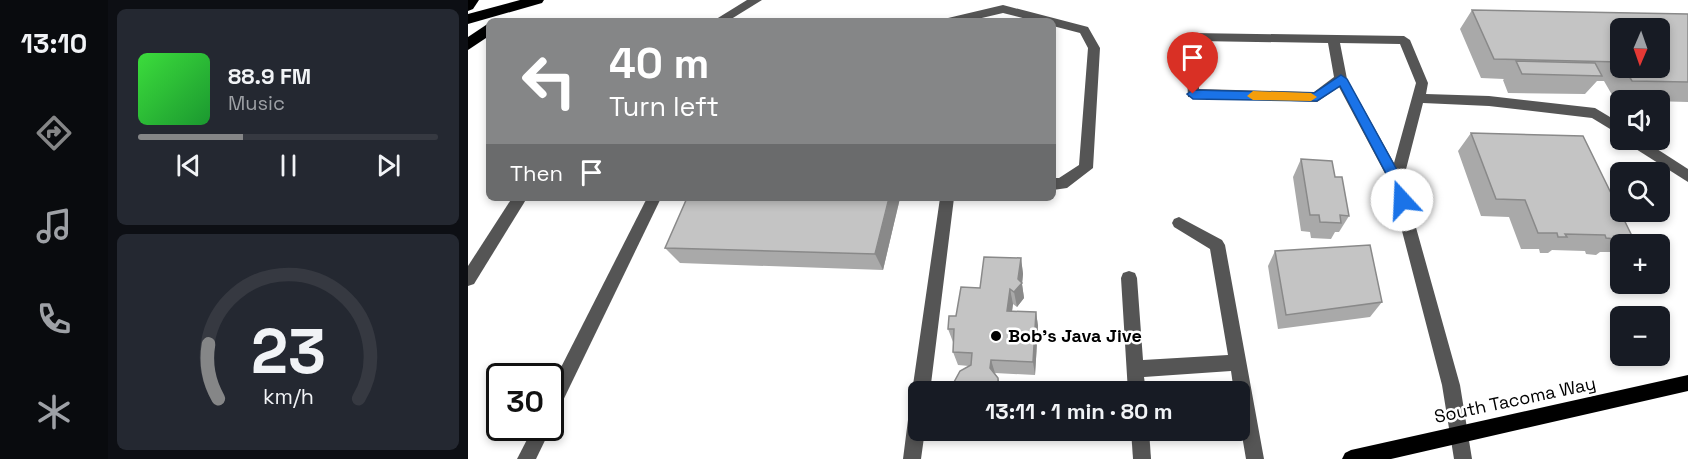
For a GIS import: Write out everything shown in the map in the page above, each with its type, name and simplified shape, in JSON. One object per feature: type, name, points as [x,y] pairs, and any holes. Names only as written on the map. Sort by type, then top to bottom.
[{"type":"highway","points":[[468,6],[472,0]]},
{"type":"highway","points":[[498,18],[514,0]]},
{"type":"highway","points":[[468,19],[537,0]]},
{"type":"highway","points":[[468,45],[486,30]]},
{"type":"main road","name":"South Tacoma Way","points":[[1351,459],[1688,383]]},
{"type":"street","points":[[724,18],[756,0]]},
{"type":"street","points":[[965,18],[1003,9],[1036,18]]},
{"type":"street","points":[[1056,23],[1084,30],[1094,48],[1086,168],[1062,184],[1056,183]]},
{"type":"street","points":[[1341,79],[1317,97],[1193,94],[1191,37],[1404,40],[1422,83],[1396,181]]},
{"type":"street","points":[[1333,39],[1341,79],[1396,181],[1442,351],[1460,433],[1462,459]]},
{"type":"street","points":[[1417,98],[1489,101],[1595,114],[1610,124]]},
{"type":"street","points":[[1648,150],[1688,176]]},
{"type":"street","points":[[468,279],[518,201]]},
{"type":"street","points":[[564,381],[653,201]]},
{"type":"street","points":[[922,381],[946,204]]},
{"type":"street","points":[[1179,223],[1217,245],[1255,459]]},
{"type":"street","points":[[1129,278],[1137,381]]},
{"type":"street","points":[[1136,369],[1239,362]]},
{"type":"street","points":[[526,459],[535,441]]},
{"type":"street","points":[[912,459],[914,441]]},
{"type":"street","points":[[1141,441],[1142,459]]},
{"type":"building","points":[[1472,10],[1688,14],[1688,82],[1632,81],[1630,78],[1670,78],[1670,18],[1610,18],[1610,62],[1494,59]]},
{"type":"building","points":[[1516,61],[1595,63],[1602,76],[1522,74]]},
{"type":"building","points":[[1471,133],[1583,136],[1610,191],[1610,222],[1625,222],[1631,234],[1610,234],[1610,238],[1606,238],[1605,235],[1565,234],[1567,237],[1558,237],[1557,233],[1538,233],[1525,200],[1496,199]]},
{"type":"building","points":[[1301,159],[1332,161],[1335,177],[1342,177],[1349,216],[1340,215],[1341,223],[1320,222],[1319,215],[1310,215]]},
{"type":"building","points":[[686,201],[888,201],[875,254],[665,248]]},
{"type":"building","points":[[1370,245],[1382,302],[1286,315],[1275,251]]},
{"type":"building","name":"Bob's Java Jive","points":[[984,257],[1021,258],[1018,279],[1022,283],[1014,292],[1010,289],[1007,311],[1036,312],[1033,362],[991,360],[990,368],[998,381],[955,381],[960,371],[971,365],[972,353],[953,352],[954,329],[948,329],[949,316],[956,316],[961,287],[980,288]]},
{"type":"slow traffic","points":[[1253,96],[1311,97]]},
{"type":"place","name":"Bob's Java Jive","points":[[996,336]]},
{"type":"route","points":[[1193,94],[1317,97],[1341,79],[1396,181],[1402,200]]}]
